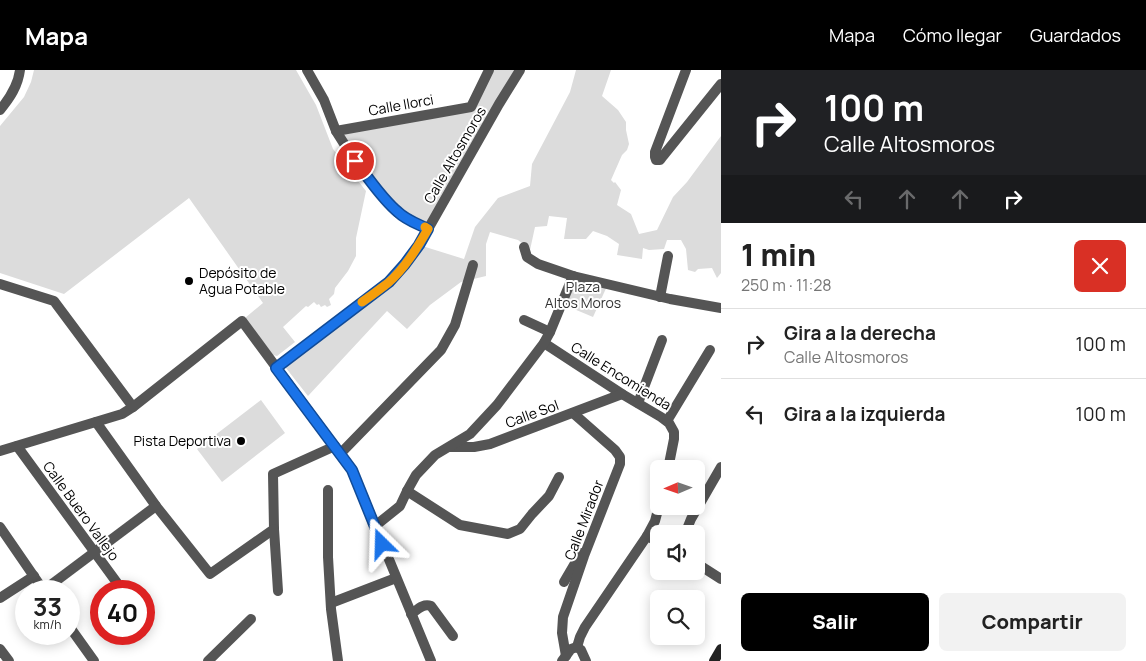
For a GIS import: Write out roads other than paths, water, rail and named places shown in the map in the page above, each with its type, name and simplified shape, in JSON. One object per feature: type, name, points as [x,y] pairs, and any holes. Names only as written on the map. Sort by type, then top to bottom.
[{"type":"main road","points":[[714,661],[721,649]]},
{"type":"street","points":[[0,110],[11,96],[19,78],[20,70]]},
{"type":"street","points":[[307,70],[324,100],[336,130],[355,161],[398,213],[428,229]]},
{"type":"street","name":"Calle Ilorci","points":[[336,130],[471,107],[489,70]]},
{"type":"street","name":"Calle Altosmoros","points":[[276,368],[389,282],[405,264],[419,245],[520,70]]},
{"type":"street","points":[[686,70],[655,152],[656,160],[660,160],[721,84]]},
{"type":"street","points":[[524,247],[527,257],[538,264],[573,276],[660,297],[721,308]]},
{"type":"street","points":[[660,297],[668,256]]},
{"type":"street","points":[[278,592],[274,529],[274,474],[338,450],[441,350],[455,324],[473,265]]},
{"type":"street","points":[[375,526],[400,506],[406,491],[416,475],[435,455],[470,434],[497,405],[544,343],[573,276]]},
{"type":"street","points":[[0,284],[54,301],[133,406]]},
{"type":"street","points":[[524,320],[550,332]]},
{"type":"street","points":[[0,452],[122,414],[242,321],[352,470],[431,661]]},
{"type":"street","points":[[638,403],[662,340]]},
{"type":"street","name":"Calle Encomienda","points":[[544,343],[667,421],[674,432],[670,460]]},
{"type":"street","points":[[667,421],[710,350]]},
{"type":"street","name":"Calle Sol","points":[[449,447],[474,447],[490,444],[622,394]]},
{"type":"street","name":"Calle Mirador","points":[[564,658],[563,616],[620,464],[620,457],[615,450],[573,413]]},
{"type":"street","points":[[96,422],[156,506],[210,574],[274,529]]},
{"type":"street","name":"Calle Buero Vallejo","points":[[17,446],[115,580]]},
{"type":"street","points":[[688,525],[721,467]]},
{"type":"street","points":[[406,491],[460,525],[508,534],[520,530],[549,496],[559,477]]},
{"type":"street","points":[[328,490],[328,557],[338,661]]},
{"type":"street","points":[[58,580],[156,506]]},
{"type":"street","points":[[564,658],[571,649],[577,646],[585,627],[647,536],[657,515]]},
{"type":"street","points":[[0,527],[37,580]]},
{"type":"street","points":[[564,582],[592,536]]},
{"type":"street","points":[[705,569],[721,580]]},
{"type":"street","points":[[0,598],[34,576]]},
{"type":"street","points":[[331,603],[396,578]]},
{"type":"street","points":[[411,614],[425,605],[430,606],[453,636]]},
{"type":"street","points":[[208,661],[250,619]]},
{"type":"street","points":[[80,641],[94,661]]},
{"type":"street","points":[[577,646],[586,661]]},
{"type":"street","points":[[0,648],[9,661]]},
{"type":"place","name":"Depósito de Agua Potable","points":[[189,281]]},
{"type":"place","name":"Pista Deportiva","points":[[241,441]]},
{"type":"park label","name":"Plaza Altos Moros","points":[[583,296]]}]
